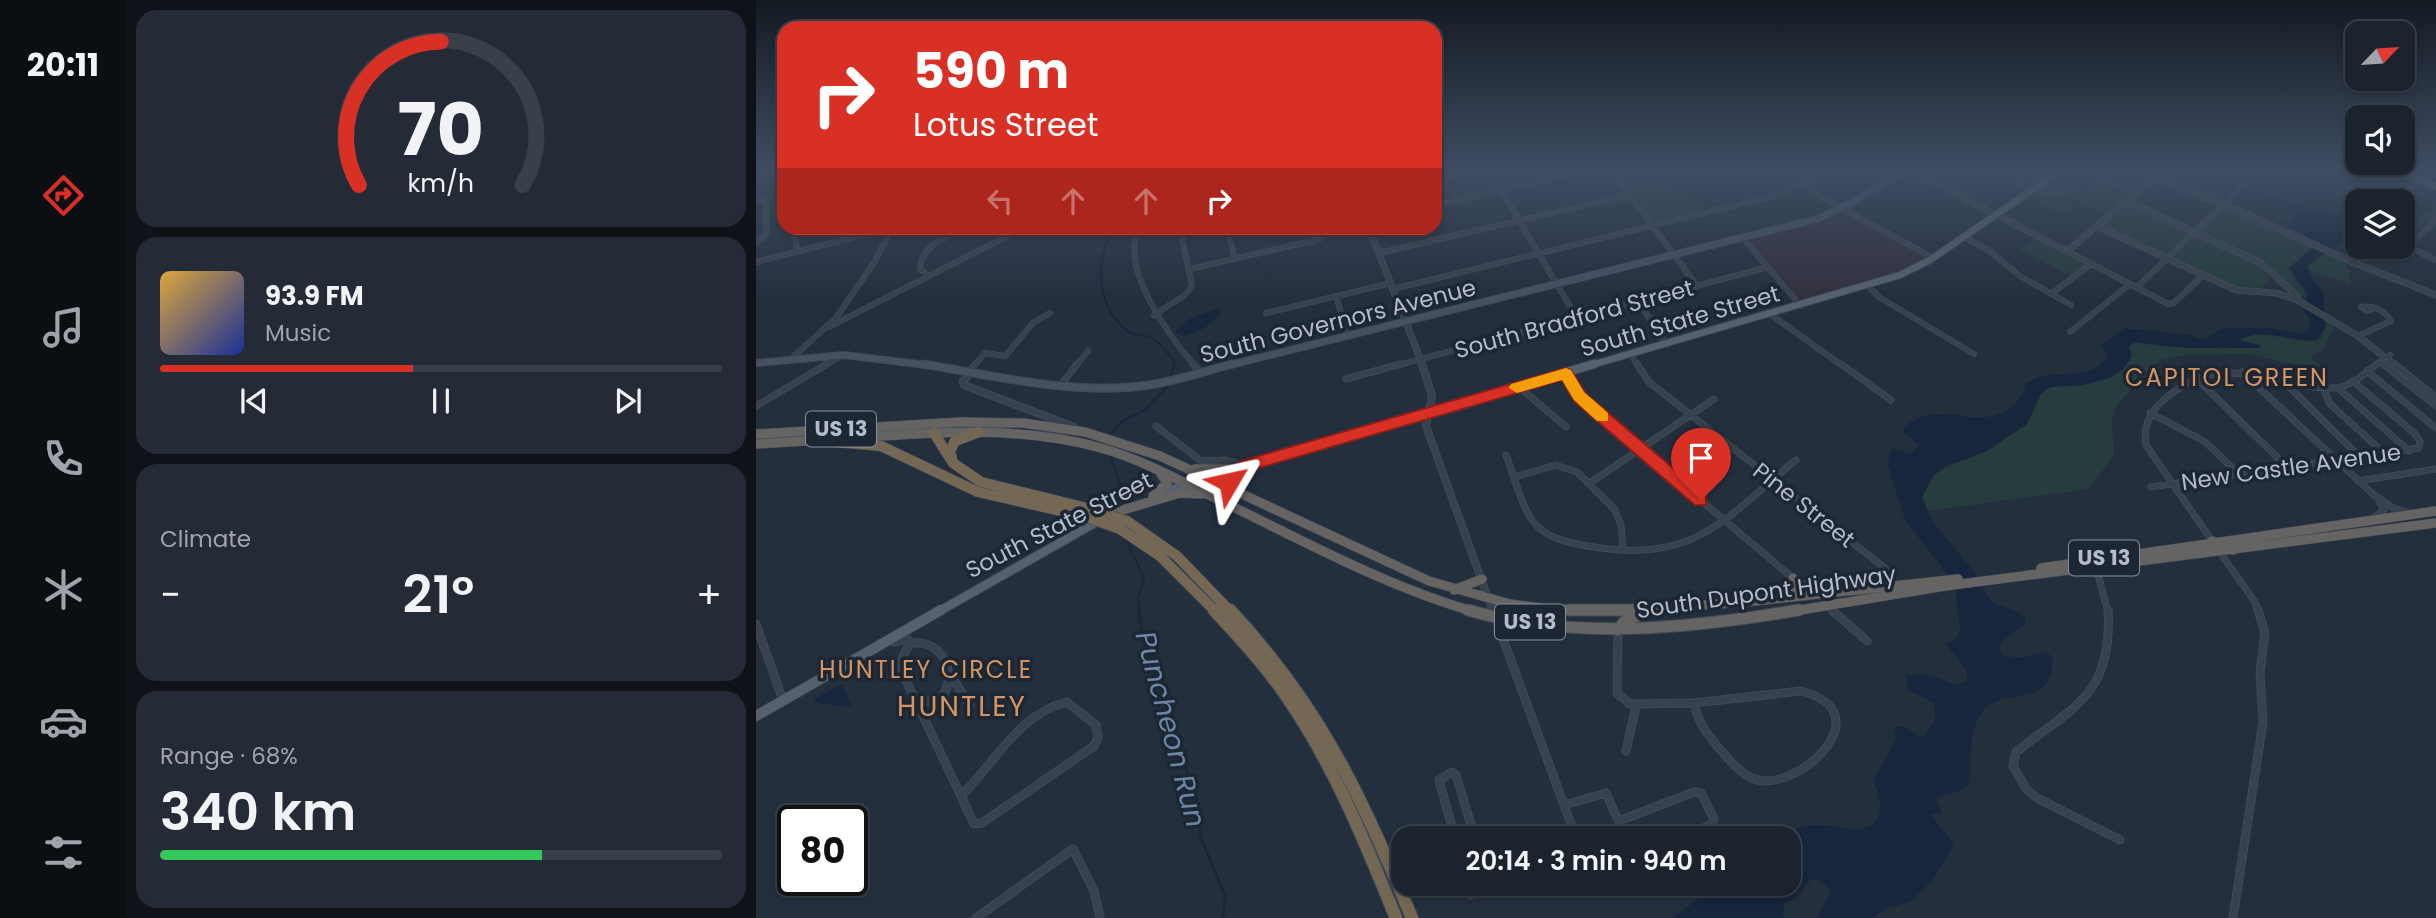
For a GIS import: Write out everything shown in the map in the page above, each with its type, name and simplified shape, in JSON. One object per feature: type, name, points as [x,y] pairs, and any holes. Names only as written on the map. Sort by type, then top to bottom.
[{"type":"highway","name":"South Dupont Highway","points":[[756,434],[926,424],[1023,423],[1086,432],[1124,442],[1183,467],[1422,578],[1453,590],[1510,605],[1576,613],[1609,613],[1811,597],[1827,600]]},
{"type":"highway","points":[[926,424],[953,463],[989,485],[1151,534],[1184,561],[1256,638],[1321,724],[1353,783],[1412,918]]},
{"type":"highway","name":"South Dupont Highway","points":[[756,444],[979,432],[1051,438],[1122,454],[1355,564],[1447,604],[1513,620],[1587,628],[1690,626],[1780,612],[1827,600],[2436,511]]},
{"type":"highway","points":[[953,463],[950,451],[955,441],[979,432]]},
{"type":"highway","points":[[814,440],[873,445],[905,455],[978,492],[1091,514]]},
{"type":"highway","points":[[1122,454],[1166,478],[1166,486],[1153,496]]},
{"type":"highway","points":[[1145,464],[1207,478]]},
{"type":"highway","points":[[1247,466],[1230,477],[1229,482],[1262,504]]},
{"type":"highway","points":[[1183,467],[1235,469]]},
{"type":"highway","points":[[1188,484],[1215,488],[1314,530]]},
{"type":"highway","points":[[1116,512],[1180,493],[1213,496]]},
{"type":"highway","points":[[2215,545],[2244,550],[2436,523]]},
{"type":"highway","points":[[1123,525],[1180,573],[1252,652],[1287,697],[1344,793],[1396,918]]},
{"type":"highway","name":"South Dupont Highway","points":[[1983,578],[2170,559],[2215,545]]},
{"type":"highway","points":[[1355,564],[1362,559],[1372,560],[1422,578]]},
{"type":"highway","points":[[1783,599],[1796,590],[1794,578]]},
{"type":"highway","points":[[1453,590],[1467,587],[1482,579]]},
{"type":"highway","points":[[1803,585],[1827,600]]},
{"type":"highway","points":[[1780,612],[1808,604],[1811,597]]},
{"type":"highway","points":[[1495,615],[1499,608],[1510,605]]},
{"type":"highway","points":[[1618,629],[1630,618],[1652,611]]},
{"type":"highway","points":[[1587,628],[1605,622],[1609,613]]},
{"type":"highway","points":[[1500,631],[1505,623],[1513,620]]},
{"type":"main road","name":"South Governors Avenue","points":[[756,363],[793,357],[843,355],[1061,385],[1110,388],[1162,382],[1743,238],[1817,219],[1836,211]]},
{"type":"main road","name":"South State Street","points":[[756,716],[844,666],[908,638],[1116,512],[1153,496],[1235,469],[1771,315],[1906,273],[1933,258],[2001,211]]},
{"type":"street","points":[[756,243],[767,230],[766,211]]},
{"type":"street","points":[[1514,211],[1577,318]]},
{"type":"street","points":[[1379,253],[1560,211]]},
{"type":"street","points":[[1642,211],[1697,286]]},
{"type":"street","points":[[1266,313],[1538,253],[1712,211]]},
{"type":"street","points":[[1847,211],[1933,258]]},
{"type":"street","points":[[1990,211],[2165,303],[2174,303],[2203,275]]},
{"type":"street","points":[[2067,251],[2116,211]]},
{"type":"street","points":[[2149,211],[2261,263],[2294,294],[2360,335],[2436,406]]},
{"type":"street","points":[[2136,288],[2217,211]]},
{"type":"street","points":[[2236,211],[2436,295]]},
{"type":"street","points":[[2415,240],[2436,219]]},
{"type":"street","points":[[2097,226],[2236,289],[2286,295],[2304,301]]},
{"type":"street","points":[[796,235],[797,251]]},
{"type":"street","points":[[844,235],[844,239]]},
{"type":"street","points":[[756,262],[865,235]]},
{"type":"street","points":[[829,327],[889,235]]},
{"type":"street","points":[[929,276],[920,269],[922,257],[933,245],[952,235]]},
{"type":"street","points":[[793,357],[811,337],[1009,235]]},
{"type":"street","points":[[1137,235],[1134,241],[1138,264],[1154,315],[1164,332],[1202,374]]},
{"type":"street","points":[[1154,315],[1188,292],[1192,283],[1182,235]]},
{"type":"street","points":[[1229,235],[1235,259]]},
{"type":"street","points":[[1314,235],[1316,240]]},
{"type":"street","points":[[1190,269],[1316,240],[1327,235]]},
{"type":"street","points":[[1372,235],[1421,360],[1432,396],[1438,404],[1457,405]]},
{"type":"street","points":[[1964,237],[2071,305]]},
{"type":"street","points":[[1743,238],[1801,306]]},
{"type":"street","points":[[2415,251],[2436,260]]},
{"type":"street","points":[[2350,261],[2357,259]]},
{"type":"street","points":[[2051,293],[2091,264]]},
{"type":"street","name":"South Bradford Street","points":[[1346,379],[1768,267]]},
{"type":"street","points":[[2259,292],[2272,286],[2274,275]]},
{"type":"street","points":[[2070,331],[2130,284]]},
{"type":"street","points":[[1867,285],[1879,297],[1974,354]]},
{"type":"street","points":[[1336,296],[1349,337]]},
{"type":"street","points":[[1638,302],[1667,345]]},
{"type":"street","points":[[2360,335],[2391,321],[2387,314],[2374,308]]},
{"type":"street","points":[[1050,313],[1033,323],[1005,356],[985,353],[963,384],[1086,432]]},
{"type":"street","points":[[1771,315],[1891,400]]},
{"type":"street","points":[[1061,385],[1088,351]]},
{"type":"street","points":[[756,406],[843,355]]},
{"type":"street","name":"Pine Street","points":[[1631,355],[1647,380],[1886,569]]},
{"type":"street","points":[[2233,918],[2263,722],[2260,672],[2265,633],[2255,603],[2146,445],[2144,425],[2150,413],[2176,385],[2194,376],[2242,372],[2338,388],[2353,381],[2385,358]]},
{"type":"street","points":[[2385,358],[2436,395]]},
{"type":"street","points":[[2367,371],[2436,428]]},
{"type":"street","points":[[2242,372],[2374,495],[2397,510],[2413,514]]},
{"type":"street","points":[[1566,373],[1579,396],[1803,585],[1811,597]]},
{"type":"street","points":[[2194,376],[2288,468]]},
{"type":"street","points":[[2280,378],[2360,457]]},
{"type":"street","name":"New Castle Avenue","points":[[2151,487],[2409,451],[2420,446],[2418,437],[2353,381]]},
{"type":"street","points":[[1519,387],[1566,427]]},
{"type":"street","points":[[2323,387],[2330,404],[2385,454]]},
{"type":"street","points":[[2338,388],[2409,451]]},
{"type":"street","points":[[1432,396],[1427,429],[1564,805],[1569,826]]},
{"type":"street","points":[[1590,483],[1714,399]]},
{"type":"street","points":[[1023,423],[1034,420],[1034,413]]},
{"type":"street","points":[[2150,413],[2204,441],[2239,475]]},
{"type":"street","points":[[1156,426],[1201,461],[1225,460],[1247,466]]},
{"type":"street","points":[[1506,455],[1533,522],[1541,531],[1579,546],[1623,549],[1683,545],[1796,460]]},
{"type":"street","points":[[1515,477],[1561,465],[1577,472],[1615,510],[1621,525],[1623,549]]},
{"type":"street","points":[[2358,481],[2436,469]]},
{"type":"street","points":[[2369,520],[2384,510],[2374,495]]},
{"type":"street","points":[[2096,567],[2105,584],[2109,631],[2099,674],[2091,692],[2078,705],[2016,752],[2013,766],[2026,790],[2039,799],[2120,840]]},
{"type":"street","points":[[1827,600],[1867,641]]},
{"type":"street","points":[[756,624],[783,700]]},
{"type":"street","points":[[1618,629],[1615,686],[1623,699],[1636,706],[1694,704],[1808,692],[1821,697],[1831,708],[1837,730],[1832,741],[1784,778],[1763,782],[1747,776],[1732,763],[1698,723],[1694,704]]},
{"type":"street","points":[[961,796],[981,777],[1017,730],[1057,703],[1067,702],[1091,716],[1099,728],[1099,737],[1094,746],[982,823],[974,824],[901,668],[908,638],[935,645],[970,706]]},
{"type":"street","points":[[925,720],[926,710],[948,692],[952,677]]},
{"type":"street","points":[[916,699],[935,702]]},
{"type":"street","points":[[1626,751],[1636,706]]},
{"type":"street","points":[[1452,826],[1439,780],[1452,772],[1457,775],[1472,826]]},
{"type":"street","points":[[1564,805],[1603,792],[1608,796],[1621,826]]},
{"type":"street","points":[[1619,821],[1694,792],[1701,793],[1714,819],[1707,826]]},
{"type":"street","points":[[976,918],[1073,849],[1094,891],[1100,918]]},
{"type":"shaded area","points":[[1846,213],[1927,258],[1903,270],[1803,302],[1749,240]]},
{"type":"green space","points":[[1646,211],[1703,211],[1654,222]]},
{"type":"green space","points":[[2121,211],[2141,211],[2190,233],[2166,255],[2102,226]]},
{"type":"green space","points":[[2222,211],[2233,211],[2314,247],[2304,253],[2294,278],[2305,290],[2305,299],[2282,281],[2266,262],[2200,231]]},
{"type":"green space","points":[[2436,211],[2436,215],[2415,233],[2415,218]]},
{"type":"green space","points":[[2196,235],[2250,260],[2267,274],[2270,282],[2261,288],[2236,286],[2172,258]]},
{"type":"green space","points":[[2035,237],[2087,264],[2071,276],[2020,250]]},
{"type":"green space","points":[[2325,253],[2346,263],[2351,284],[2306,270],[2307,265]]},
{"type":"green space","points":[[2321,316],[2336,323],[2322,351],[2310,357],[2321,366],[2309,368],[2248,354],[2185,355],[2161,360],[2117,404],[2112,421],[2114,455],[2089,489],[1926,511],[1919,493],[1932,474],[1992,448],[2043,388],[2104,380],[2132,342],[2163,347],[2184,345],[2225,349],[2239,339],[2260,335],[2313,341],[2323,339]]},
{"type":"water","points":[[2312,211],[2345,215],[2345,240],[2308,266],[2312,279],[2323,292],[2326,328],[2316,340],[2257,335],[2240,340],[2260,345],[2260,348],[2185,348],[2136,342],[2129,346],[2132,356],[2123,369],[2112,377],[2084,385],[2050,387],[2041,394],[2027,424],[1985,452],[1946,466],[1933,476],[1922,497],[1932,521],[1973,570],[1992,603],[2019,612],[2025,618],[2025,624],[2001,643],[1999,647],[2003,655],[2017,658],[2047,652],[2053,659],[2051,675],[2038,691],[1997,701],[1987,707],[1980,716],[1972,739],[1969,782],[1963,789],[1936,798],[1942,814],[1930,814],[1954,845],[1931,882],[1910,902],[1887,908],[1873,918],[1817,918],[1831,892],[1820,879],[1810,880],[1801,892],[1801,828],[1815,825],[1866,828],[1878,818],[1880,807],[1874,779],[1896,739],[1894,732],[1897,726],[1904,726],[1923,738],[1935,720],[1934,703],[1908,689],[1906,674],[1934,676],[1952,684],[1967,680],[1966,669],[1946,645],[1958,637],[1960,627],[1955,590],[1945,571],[1905,520],[1888,465],[1891,448],[1912,454],[1918,445],[1904,433],[1904,427],[1920,418],[1936,414],[1985,417],[2000,414],[2014,405],[2026,388],[2024,384],[2043,376],[2079,373],[2096,367],[2107,355],[2101,346],[2124,328],[2190,335],[2204,340],[2224,327],[2308,332],[2311,321],[2304,311],[2308,295],[2289,268],[2317,244],[2297,230],[2292,220],[2298,214]]},
{"type":"water","points":[[1216,309],[1221,312],[1205,328],[1183,336],[1175,332],[1187,320]]},
{"type":"water","points":[[842,684],[851,704],[848,707],[817,703],[814,699]]},
{"type":"water","points":[[1702,896],[1798,896],[1784,904],[1783,918],[1672,918]]},
{"type":"waterway","points":[[2298,211],[2305,214]]},
{"type":"waterway","points":[[2284,221],[2294,227]]},
{"type":"waterway","name":"Puncheon Run","points":[[1110,235],[1101,268],[1108,308],[1126,330],[1152,338],[1164,349],[1175,362],[1170,377]]},
{"type":"waterway","name":"Puncheon Run","points":[[1109,436],[1121,422],[1145,410],[1168,385]]},
{"type":"waterway","name":"Puncheon Run","points":[[1110,455],[1126,502]]},
{"type":"waterway","name":"Puncheon Run","points":[[1126,539],[1144,578],[1138,598],[1140,612]]},
{"type":"waterway","name":"Puncheon Run","points":[[1139,610],[1142,633],[1199,808],[1200,836],[1225,895],[1223,918]]},
{"type":"slow traffic","points":[[1517,388],[1566,373],[1579,396],[1602,417]]},
{"type":"district","name":"CAPITOL GREEN","points":[[2227,378]]},
{"type":"district","name":"HUNTLEY CIRCLE","points":[[926,670]]},
{"type":"district","name":"HUNTLEY","points":[[962,706]]},
{"type":"route","points":[[1229,482],[1230,477],[1247,466],[1566,373],[1580,398],[1701,500]]}]
